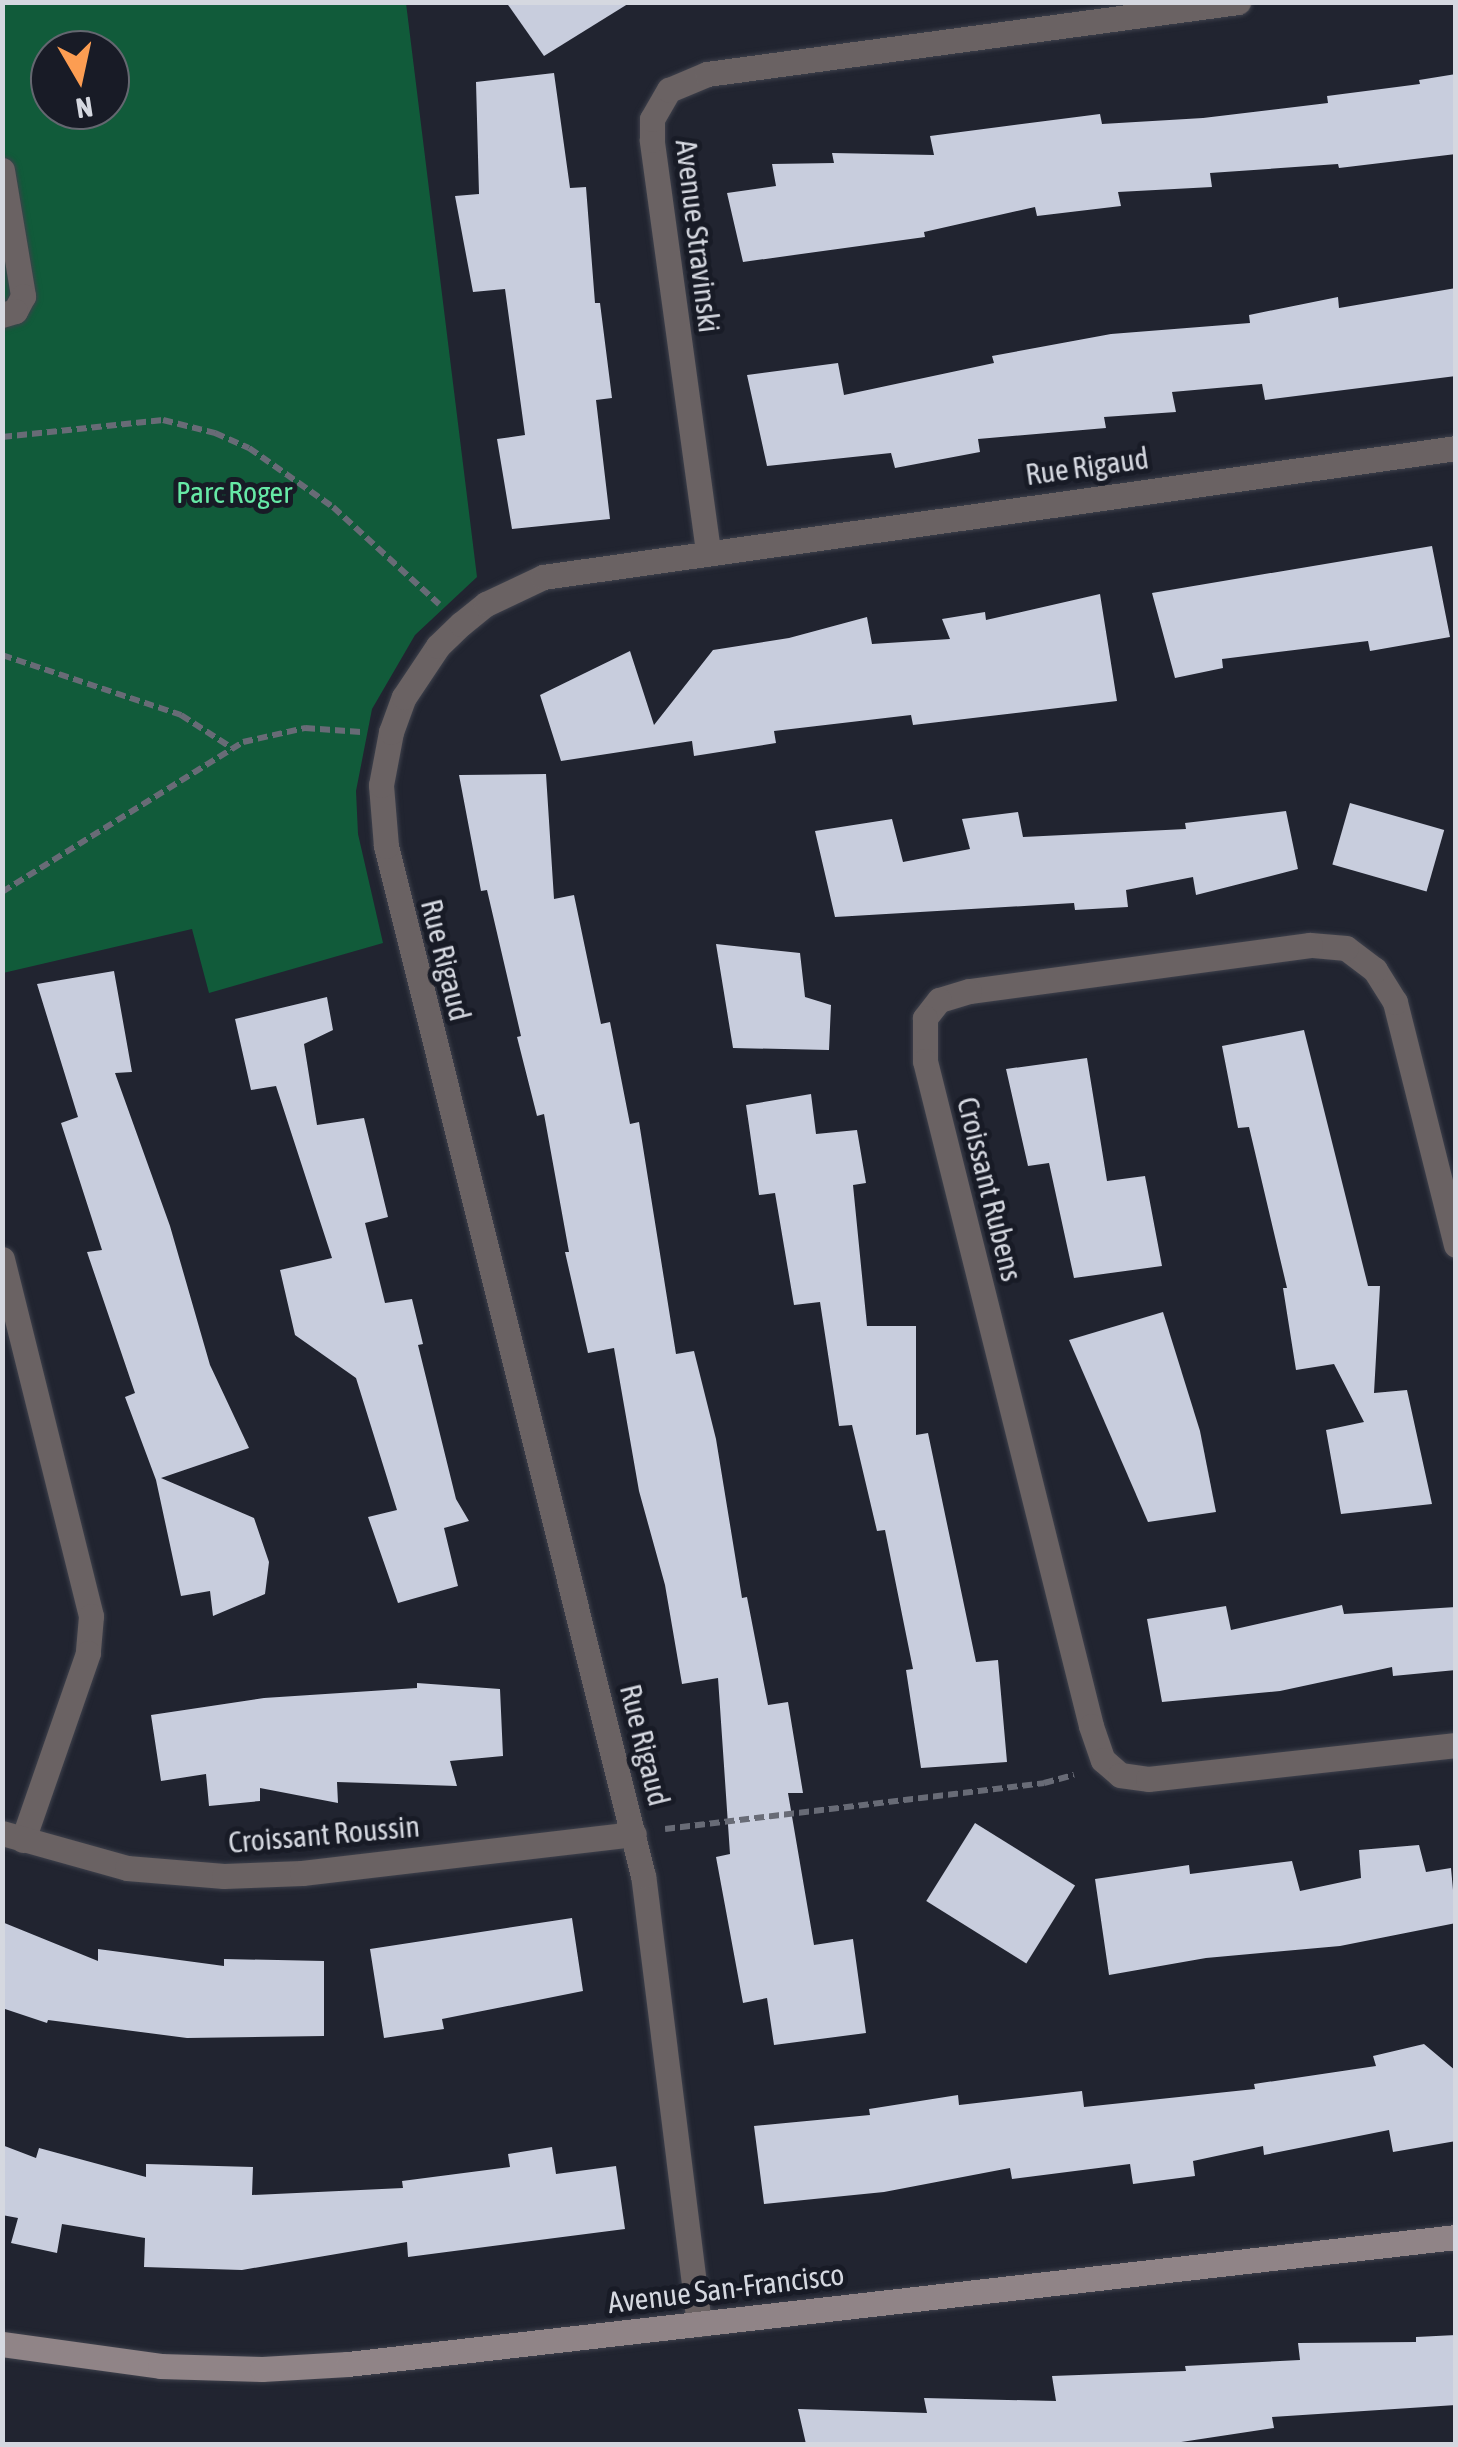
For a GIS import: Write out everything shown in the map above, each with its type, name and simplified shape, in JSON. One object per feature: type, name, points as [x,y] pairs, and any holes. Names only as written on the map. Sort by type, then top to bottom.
[{"type":"street","name":"Avenue Stravinski","points":[[708,552],[652,140],[652,119],[669,90],[707,74],[1238,2]]},
{"type":"street","points":[[2,170],[23,296],[14,310],[2,315]]},
{"type":"street","name":"Rue Rigaud","points":[[699,2324],[646,1899],[634,1834],[392,877],[381,785],[391,732],[404,697],[438,646],[486,604],[542,577],[1456,448]]},
{"type":"street","name":"Croissant Rubens","points":[[1456,1244],[1395,1002],[1375,970],[1346,948],[1310,945],[969,992],[939,1000],[925,1018],[925,1061],[1091,1726],[1103,1760],[1120,1775],[1148,1779],[1456,1746]]},
{"type":"street","name":"Croissant Roussin","points":[[2,1259],[91,1616],[88,1653],[13,1836],[128,1868],[224,1876],[302,1872],[634,1834]]},
{"type":"street","name":"Avenue San-Francisco","points":[[2,2344],[160,2366],[277,2368],[699,2324],[1456,2236]]},
{"type":"path","points":[[2,436],[163,420],[215,433],[249,448],[333,507],[441,607]]},
{"type":"path","points":[[2,654],[181,715],[232,748]]},
{"type":"path","points":[[2,892],[232,748],[271,733],[305,728],[363,732]]},
{"type":"path","points":[[660,1829],[1044,1783],[1080,1773]]},
{"type":"green space","name":"Parc Roger","points":[[3,3],[406,3],[477,577],[415,635],[372,709],[356,791],[358,834],[383,943],[209,993],[192,929],[3,973]]},
{"type":"building","points":[[506,2],[631,2],[544,56]]},
{"type":"building","points":[[554,73],[570,188],[586,187],[595,303],[600,303],[612,398],[596,400],[610,519],[512,529],[497,439],[525,435],[505,289],[473,292],[455,196],[479,194],[476,82]]},
{"type":"building","points":[[1456,74],[1456,154],[1339,168],[1338,164],[1210,173],[1212,187],[1118,192],[1121,206],[1037,216],[1035,207],[924,232],[925,237],[743,262],[727,193],[776,186],[772,164],[834,163],[832,153],[934,155],[930,136],[1100,114],[1102,124],[1203,118],[1328,103],[1327,96],[1420,84],[1419,80]]},
{"type":"building","points":[[1456,288],[1456,376],[1265,400],[1262,384],[1172,392],[1176,412],[1104,417],[1106,428],[978,439],[980,452],[895,468],[891,453],[767,466],[747,375],[838,363],[844,395],[994,363],[992,356],[1111,334],[1250,323],[1249,315],[1338,297],[1339,308]]},
{"type":"building","points":[[1432,546],[1450,637],[1370,651],[1368,641],[1222,659],[1223,668],[1175,678],[1152,593]]},
{"type":"building","points":[[1100,594],[1117,701],[913,725],[911,715],[774,731],[776,743],[694,756],[692,741],[561,761],[540,695],[630,651],[654,725],[713,650],[789,638],[867,617],[872,644],[950,639],[942,619],[985,612],[986,620]]},
{"type":"building","points":[[546,774],[554,899],[574,895],[601,1024],[610,1022],[630,1124],[639,1122],[676,1354],[694,1351],[716,1439],[742,1598],[747,1597],[768,1705],[788,1702],[803,1793],[788,1793],[814,1945],[853,1939],[866,2033],[774,2045],[767,1998],[743,2003],[716,1857],[730,1854],[718,1678],[682,1684],[665,1585],[639,1491],[614,1348],[588,1353],[565,1252],[569,1252],[544,1114],[537,1116],[517,1037],[521,1036],[487,890],[481,891],[459,775]]},
{"type":"building","points":[[1350,803],[1444,830],[1427,892],[1332,865]]},
{"type":"building","points":[[1286,811],[1298,869],[1196,895],[1193,877],[1126,890],[1128,907],[1075,910],[1074,903],[835,917],[815,831],[892,819],[903,862],[970,849],[962,819],[1018,812],[1023,837],[1186,829],[1185,823]]},
{"type":"building","points":[[716,944],[800,953],[805,997],[831,1005],[829,1050],[733,1048]]},
{"type":"building","points":[[114,971],[132,1072],[115,1073],[170,1226],[210,1365],[249,1448],[161,1478],[254,1518],[269,1562],[265,1594],[213,1616],[210,1591],[181,1596],[156,1480],[125,1397],[135,1393],[87,1252],[102,1250],[61,1123],[78,1117],[37,984]]},
{"type":"building","points":[[327,997],[333,1030],[304,1044],[317,1125],[364,1118],[388,1217],[365,1223],[385,1303],[412,1299],[423,1344],[418,1345],[456,1499],[469,1521],[444,1528],[458,1586],[398,1603],[368,1517],[397,1510],[356,1378],[295,1335],[280,1270],[332,1258],[276,1086],[251,1090],[235,1019]]},
{"type":"building","points":[[1304,1030],[1368,1286],[1380,1286],[1374,1393],[1407,1390],[1432,1504],[1341,1514],[1326,1430],[1364,1422],[1334,1364],[1296,1370],[1283,1288],[1287,1288],[1249,1127],[1238,1128],[1222,1046]]},
{"type":"building","points":[[1087,1058],[1107,1181],[1145,1176],[1162,1266],[1074,1278],[1049,1163],[1028,1166],[1006,1069]]},
{"type":"building","points":[[811,1094],[816,1134],[857,1130],[866,1183],[853,1185],[867,1326],[916,1326],[916,1435],[928,1433],[976,1662],[998,1660],[1007,1762],[921,1768],[906,1670],[913,1669],[885,1530],[877,1531],[852,1425],[839,1426],[820,1302],[794,1305],[775,1193],[759,1195],[746,1105]]},
{"type":"building","points":[[1163,1312],[1200,1431],[1216,1512],[1148,1522],[1069,1340]]},
{"type":"building","points":[[1342,1605],[1344,1614],[1456,1607],[1456,1670],[1393,1676],[1392,1667],[1280,1691],[1162,1702],[1147,1619],[1226,1606],[1231,1630]]},
{"type":"building","points":[[417,1683],[500,1689],[503,1756],[450,1761],[457,1786],[337,1782],[338,1803],[260,1788],[260,1801],[209,1806],[206,1774],[161,1781],[151,1715],[264,1698],[417,1688]]},
{"type":"building","points":[[975,1823],[1075,1886],[1026,1964],[926,1901]]},
{"type":"building","points":[[1419,1845],[1426,1872],[1451,1868],[1456,1923],[1340,1946],[1206,1958],[1109,1975],[1095,1879],[1189,1865],[1190,1874],[1292,1861],[1300,1891],[1361,1878],[1359,1850]]},
{"type":"building","points":[[572,1918],[583,1991],[442,2019],[444,2029],[384,2038],[370,1949]]},
{"type":"building","points":[[2,1922],[98,1961],[98,1949],[224,1966],[224,1959],[324,1961],[324,2036],[187,2038],[48,2020],[47,2023],[2,2008]]},
{"type":"building","points":[[1424,2044],[1456,2071],[1456,2141],[1393,2152],[1389,2130],[1264,2155],[1263,2146],[1193,2161],[1195,2176],[1133,2184],[1130,2164],[1012,2179],[1010,2168],[884,2192],[764,2204],[754,2126],[870,2115],[869,2109],[958,2095],[959,2105],[1082,2091],[1084,2107],[1255,2089],[1254,2084],[1376,2066],[1373,2056]]},
{"type":"building","points":[[2,2145],[36,2158],[39,2148],[146,2177],[146,2164],[253,2167],[252,2195],[403,2188],[402,2181],[510,2167],[508,2154],[552,2147],[556,2174],[616,2166],[625,2229],[408,2257],[407,2242],[242,2270],[144,2267],[145,2238],[62,2224],[57,2253],[11,2243],[18,2218],[2,2215]]},
{"type":"building","points":[[1456,2335],[1456,2405],[1272,2417],[1274,2428],[1168,2444],[806,2444],[798,2409],[927,2413],[924,2398],[1056,2401],[1052,2376],[1186,2371],[1185,2366],[1300,2360],[1298,2343],[1416,2342],[1416,2337]]}]
